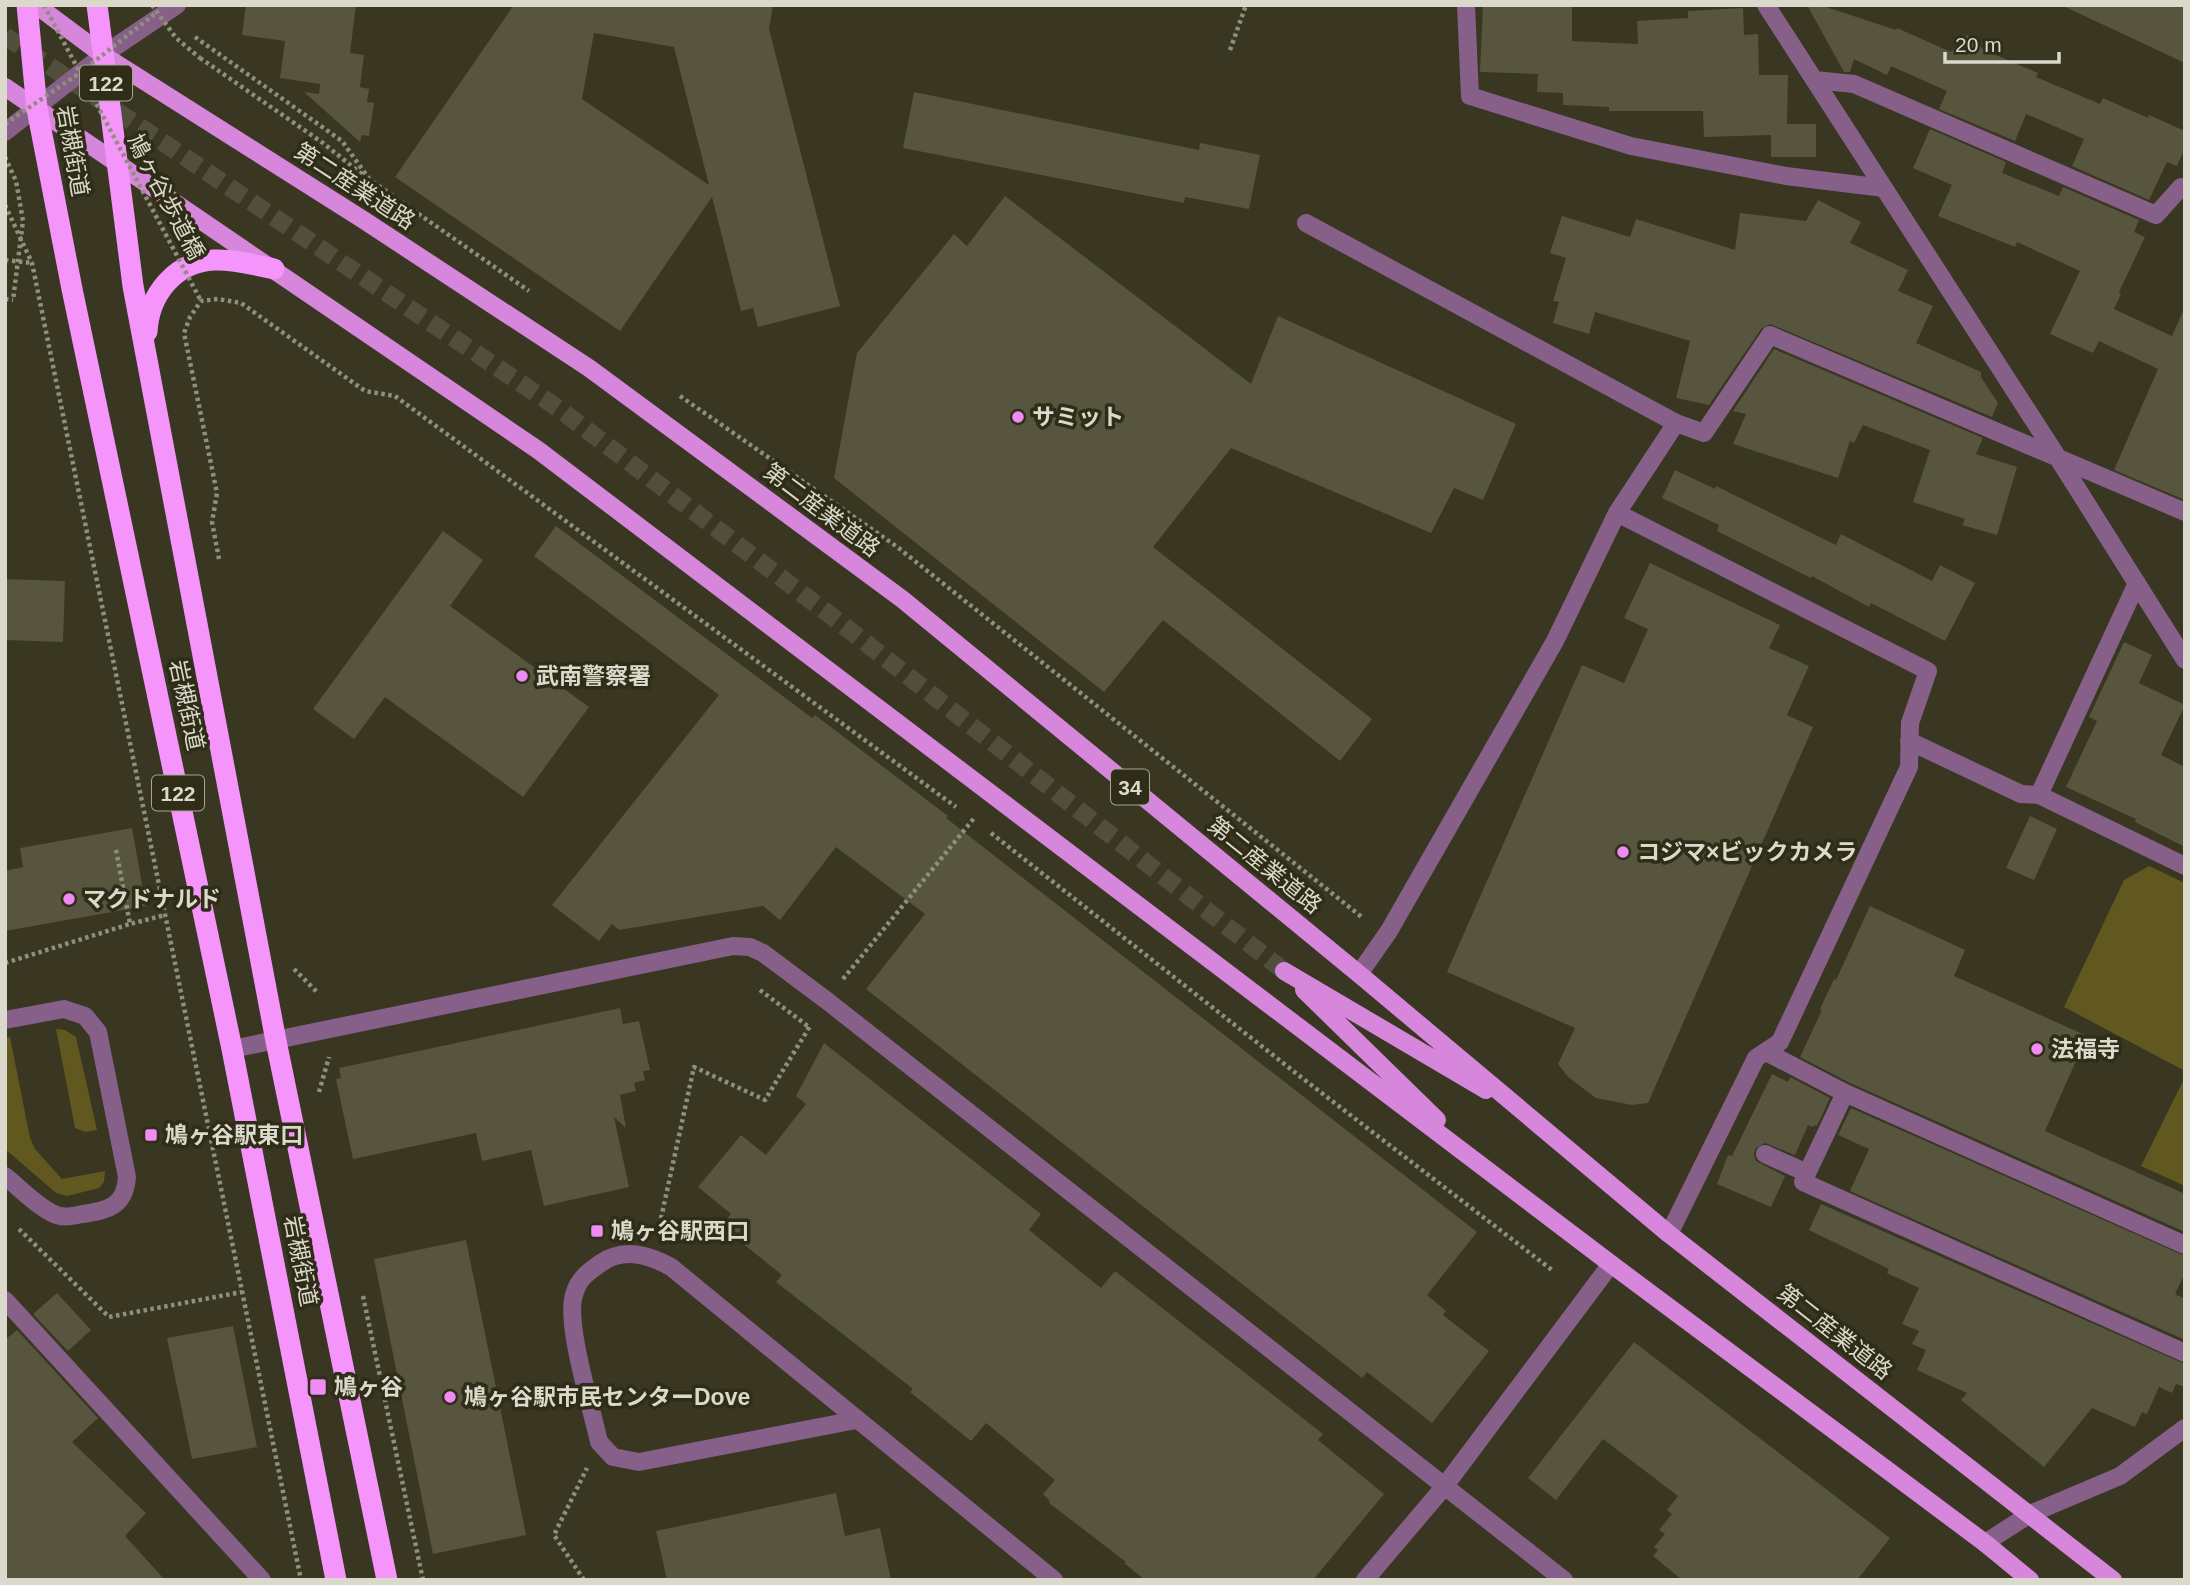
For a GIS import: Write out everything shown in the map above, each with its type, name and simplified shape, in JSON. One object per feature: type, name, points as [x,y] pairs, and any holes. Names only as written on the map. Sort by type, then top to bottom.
[{"type":"highway","name":"岩槻街道","points":[[27,5],[37,109],[72,289],[232,1049],[336,1580]]},
{"type":"highway","name":"岩槻街道","points":[[97,5],[133,286],[276,1041],[387,1580]]},
{"type":"highway","points":[[146,354],[151,305],[167,281],[191,264],[216,260],[274,269]]},
{"type":"main road","name":"第二産業道路","points":[[36,5],[103,55],[362,219],[589,368],[902,599],[1533,1118],[1669,1234],[2113,1580]]},
{"type":"main road","name":"第二産業道路","points":[[5,87],[538,450],[1489,1172],[1985,1543],[2030,1580]]},
{"type":"main road","name":"第二産業道路","points":[[1489,1172],[1284,971],[1533,1118]]},
{"type":"street","points":[[5,132],[103,55],[177,5]]},
{"type":"street","points":[[1466,5],[1471,96],[1631,146],[1786,176],[1884,188]]},
{"type":"street","points":[[1766,5],[2185,660]]},
{"type":"street","points":[[1815,80],[1854,84],[2156,215],[2181,187],[2185,188]]},
{"type":"street","points":[[1306,223],[1676,423],[1704,433],[1770,335],[2185,512]]},
{"type":"street","points":[[1359,974],[1389,931],[1555,642],[1617,513],[1676,423]]},
{"type":"street","points":[[1617,513],[1928,671],[1910,723],[1909,767],[1780,1042],[1756,1058],[1669,1234]]},
{"type":"street","points":[[2039,796],[2137,583]]},
{"type":"street","points":[[1909,741],[2021,794],[2039,796],[2185,866]]},
{"type":"street","points":[[232,1049],[733,946],[750,947],[763,953],[826,1000],[1564,1580]]},
{"type":"street","points":[[5,1020],[64,1009],[85,1016],[98,1032],[127,1177],[126,1190],[119,1201],[108,1210],[67,1217],[55,1215],[40,1206],[5,1176]]},
{"type":"street","points":[[1766,1052],[1845,1093],[2185,1245]]},
{"type":"street","points":[[1845,1093],[1803,1182],[2185,1353]]},
{"type":"street","points":[[1765,1154],[1807,1173]]},
{"type":"street","points":[[856,1420],[639,1462],[613,1457],[600,1442],[571,1318],[574,1294],[583,1275],[605,1260],[632,1253],[653,1257],[671,1267],[1054,1580]]},
{"type":"street","points":[[1365,1580],[1444,1487],[1611,1264]]},
{"type":"street","points":[[5,1300],[262,1580]]},
{"type":"street","points":[[1985,1543],[2030,1514],[2120,1476],[2185,1428]]},
{"type":"path","name":"鳩ヶ谷歩道橋","points":[[44,5],[201,301]]},
{"type":"path","points":[[152,5],[176,38],[200,58],[323,143],[370,180]]},
{"type":"path","points":[[1230,50],[1247,5]]},
{"type":"path","points":[[5,124],[80,72],[156,13]]},
{"type":"path","points":[[5,157],[16,181],[23,221],[13,300],[5,299]]},
{"type":"path","points":[[5,205],[32,263],[301,1580]]},
{"type":"path","points":[[5,260],[32,263]]},
{"type":"path","points":[[217,493],[184,333],[190,317],[201,301],[218,299],[241,303],[365,391],[395,396],[962,811]]},
{"type":"path","points":[[653,1257],[694,1067],[765,1100],[826,1000],[994,796]]},
{"type":"path","points":[[973,819],[1552,1270]]},
{"type":"path","points":[[116,850],[130,924]]},
{"type":"path","points":[[5,963],[165,915]]},
{"type":"path","points":[[756,987],[809,1027]]},
{"type":"path","points":[[321,1104],[319,1091],[329,1056]]},
{"type":"path","points":[[15,1224],[109,1317],[242,1292]]},
{"type":"path","points":[[362,1294],[423,1580]]},
{"type":"path","points":[[584,1580],[554,1535],[600,1442]]},
{"type":"shaded area","points":[[2149,866],[2185,883],[2185,1071],[2064,1007],[2124,880]]},
{"type":"shaded area","points":[[56,1029],[65,1030],[76,1037],[97,1130],[85,1132],[75,1128]]},
{"type":"shaded area","points":[[10,1037],[30,1138],[35,1149],[62,1179],[105,1171],[104,1182],[99,1188],[67,1196],[56,1193],[5,1149],[5,1038]]},
{"type":"shaded area","points":[[2185,1077],[2185,1186],[2141,1166]]},
{"type":"building","points":[[246,5],[356,5],[350,53],[364,55],[360,87],[369,89],[367,102],[374,103],[369,136],[362,135],[360,142],[304,92],[319,94],[320,84],[280,78],[285,41],[242,35]]},
{"type":"building","points":[[514,5],[773,5],[769,29],[840,306],[758,327],[753,308],[741,311],[712,197],[620,331],[395,177]],"holes":[[[594,33],[674,47],[709,185],[582,99]]]},
{"type":"building","points":[[1483,5],[1572,5],[1572,41],[1638,44],[1637,21],[1688,18],[1688,11],[1743,8],[1744,35],[1758,34],[1759,75],[1788,75],[1787,124],[1816,124],[1816,157],[1771,157],[1771,135],[1704,137],[1703,111],[1609,111],[1609,107],[1563,105],[1563,93],[1537,92],[1538,74],[1480,72]]},
{"type":"building","points":[[1807,5],[1820,5],[1896,30],[1897,28],[1951,52],[1967,35],[1984,50],[2038,73],[2036,77],[2100,104],[2103,98],[2185,131],[2185,148],[2177,166],[2167,162],[2149,200],[2072,166],[2084,139],[2026,114],[2015,141],[1939,109],[1947,91],[1891,66],[1887,75],[1854,59],[1850,72],[1844,72]]},
{"type":"building","points":[[2061,5],[2185,5],[2185,63]]},
{"type":"building","points":[[914,92],[1199,150],[1200,143],[1260,155],[1249,209],[1185,197],[1184,203],[903,148]]},
{"type":"building","points":[[1930,129],[2006,162],[2002,173],[2059,196],[2063,187],[2139,220],[2134,232],[2145,237],[2119,292],[2121,294],[2114,309],[2172,336],[2185,307],[2185,500],[2114,470],[2158,369],[2099,341],[2093,353],[2050,334],[2080,271],[2017,242],[2015,247],[1938,216],[1952,185],[1913,168]]},
{"type":"building","points":[[1005,196],[1251,384],[1278,316],[1516,424],[1483,500],[1454,488],[1431,533],[1231,448],[1153,547],[1372,719],[1340,761],[1163,620],[1104,692],[834,478],[857,353],[954,234],[967,246]]},
{"type":"building","points":[[1818,200],[1861,222],[1850,243],[1908,270],[1898,291],[1933,306],[1916,343],[1981,372],[1981,377],[1998,403],[1992,417],[1770,324],[1761,329],[1709,405],[1676,398],[1690,341],[1595,312],[1589,334],[1553,323],[1559,302],[1553,301],[1566,258],[1550,253],[1562,216],[1630,237],[1636,219],[1735,250],[1740,213],[1806,221]]},
{"type":"building","points":[[1774,349],[1983,438],[1976,454],[2017,467],[1997,535],[1962,525],[1965,519],[1913,502],[1930,450],[1863,425],[1854,443],[1850,441],[1838,478],[1733,444],[1746,414],[1733,411]]},
{"type":"building","points":[[1675,470],[1715,489],[1716,486],[1836,545],[1841,534],[1932,581],[1940,565],[1975,583],[1945,641],[1871,603],[1869,607],[1812,576],[1811,578],[1717,531],[1719,525],[1662,498]]},
{"type":"building","points":[[556,526],[812,718],[815,715],[948,816],[946,818],[1477,1232],[1427,1295],[1446,1311],[1443,1315],[1489,1351],[1432,1423],[1367,1372],[1362,1378],[866,989],[925,914],[836,847],[780,920],[763,906],[619,930],[612,924],[599,941],[552,905],[719,695],[534,556]]},
{"type":"building","points":[[443,531],[483,560],[450,606],[589,707],[523,797],[385,697],[354,739],[313,709]]},
{"type":"building","points":[[1650,563],[1780,625],[1769,648],[1809,666],[1787,715],[1813,727],[1648,1103],[1632,1105],[1596,1098],[1568,1077],[1558,1064],[1575,1028],[1447,972],[1582,665],[1624,683],[1648,629],[1624,618]]},
{"type":"building","points":[[5,579],[65,581],[63,642],[5,640]]},
{"type":"building","points":[[2124,642],[2152,655],[2139,683],[2185,705],[2161,755],[2185,767],[2185,847],[2135,822],[2136,819],[2066,787],[2097,721],[2089,717]]},
{"type":"building","points":[[2030,816],[2057,829],[2034,880],[2006,868]]},
{"type":"building","points":[[132,828],[146,906],[5,931],[5,871],[23,867],[20,848]]},
{"type":"building","points":[[1870,906],[1965,950],[1954,976],[2087,1036],[2045,1131],[2185,1194],[2185,1232],[1850,1083],[1800,1057]]},
{"type":"building","points":[[620,1008],[623,1024],[639,1021],[650,1070],[643,1071],[645,1080],[634,1083],[636,1091],[620,1095],[626,1128],[614,1117],[629,1187],[544,1206],[531,1150],[482,1161],[476,1133],[353,1159],[336,1079],[341,1078],[339,1068]]},
{"type":"building","points":[[824,1043],[1041,1214],[1029,1230],[1101,1288],[1115,1271],[1323,1434],[1318,1440],[1384,1494],[1313,1580],[1145,1580],[1124,1563],[1126,1562],[1049,1503],[1043,1494],[1055,1480],[986,1423],[971,1441],[910,1392],[913,1389],[776,1282],[782,1275],[721,1226],[731,1214],[698,1187],[741,1135],[766,1155],[806,1104],[796,1096]]},
{"type":"building","points":[[1772,1074],[1788,1082],[1790,1077],[1830,1098],[1817,1126],[1808,1125],[1795,1155],[1765,1143],[1755,1149],[1756,1161],[1785,1176],[1771,1207],[1717,1184],[1728,1155],[1732,1156]]},
{"type":"building","points":[[1851,1108],[2185,1256],[2185,1273],[2175,1294],[2185,1299],[2185,1340],[1850,1191],[1869,1149],[1838,1135]]},
{"type":"building","points":[[1821,1204],[2185,1364],[2185,1387],[2176,1384],[2172,1393],[2159,1387],[2147,1414],[2142,1412],[2135,1427],[2092,1408],[2044,1467],[1961,1400],[1967,1393],[1917,1370],[1926,1350],[1912,1344],[1919,1331],[1902,1324],[1919,1288],[1887,1273],[1889,1269],[1809,1230]]},
{"type":"building","name":"鳩ヶ谷駅市民センターDove","points":[[466,1240],[526,1535],[433,1554],[374,1259]]},
{"type":"building","points":[[57,1293],[91,1330],[68,1351],[33,1314]]},
{"type":"building","points":[[233,1326],[257,1447],[192,1459],[167,1338]]},
{"type":"building","points":[[17,1330],[98,1418],[72,1442],[146,1513],[125,1536],[165,1580],[5,1580],[5,1340]]},
{"type":"building","points":[[1634,1342],[1890,1538],[1857,1580],[1682,1580],[1653,1556],[1658,1550],[1654,1547],[1665,1534],[1659,1530],[1672,1514],[1667,1510],[1678,1496],[1603,1439],[1556,1500],[1528,1478]]},
{"type":"building","points":[[836,1493],[845,1536],[880,1528],[891,1580],[667,1580],[656,1531]]},
{"type":"tunnel","points":[[5,36],[562,411],[834,618],[1284,971]]},
{"type":"place","name":"サミット","points":[[1018,417]]},
{"type":"place","name":"武南警察署","points":[[522,676]]},
{"type":"place","name":"コジマ×ビックカメラ","points":[[1623,852]]},
{"type":"place","name":"マクドナルド","points":[[69,899]]},
{"type":"place","name":"法福寺","points":[[2037,1049]]},
{"type":"place","name":"鳩ヶ谷駅東口","points":[[151,1135]]},
{"type":"place","name":"鳩ヶ谷駅西口","points":[[597,1231]]},
{"type":"place","name":"鳩ヶ谷","points":[[318,1387]]},
{"type":"place","name":"鳩ヶ谷駅市民センターDove","points":[[450,1397]]}]
